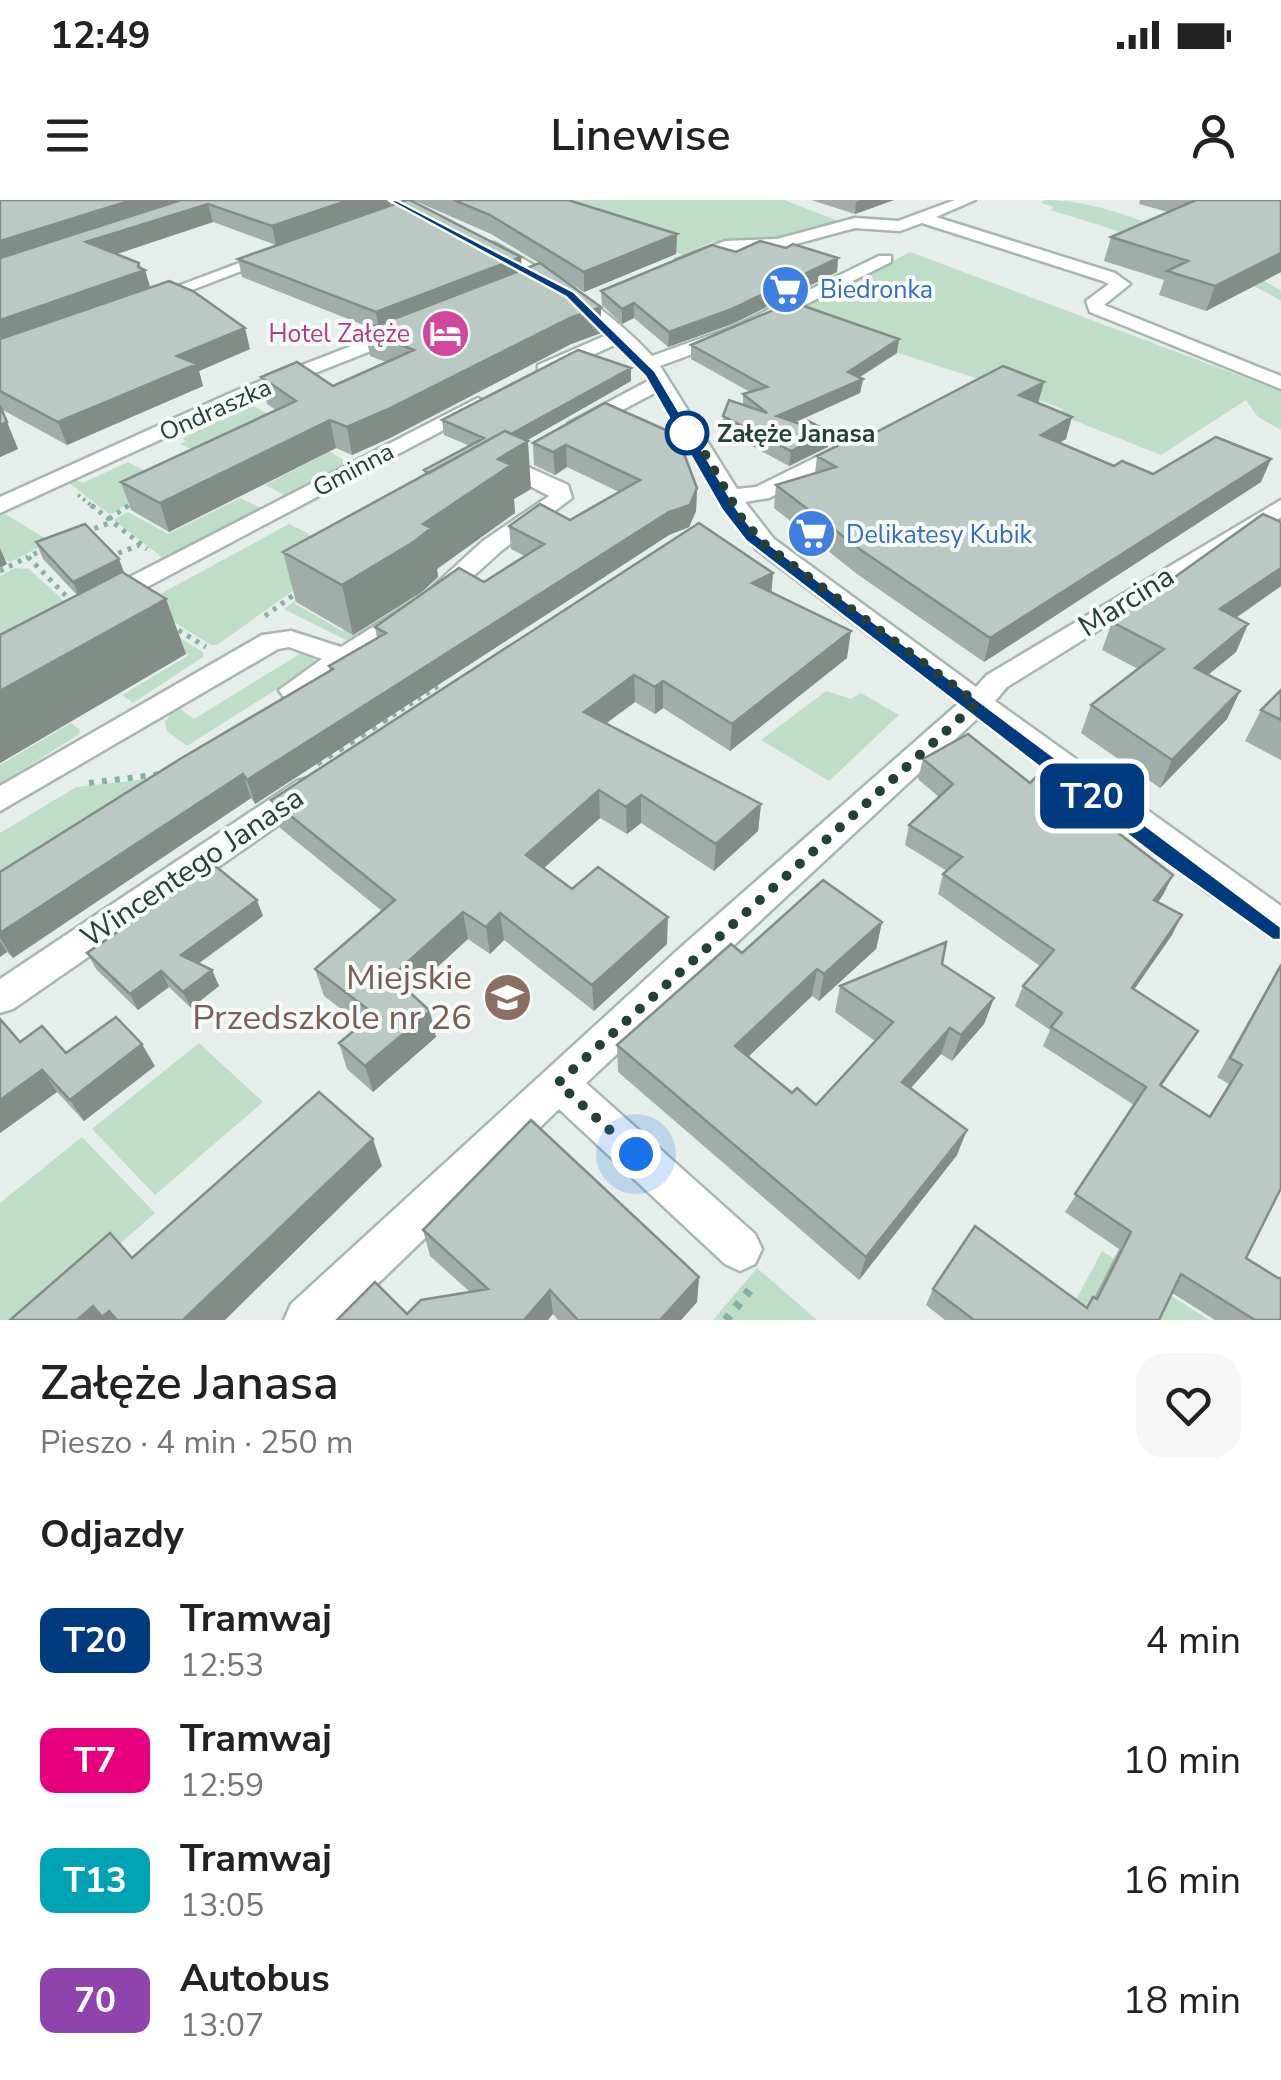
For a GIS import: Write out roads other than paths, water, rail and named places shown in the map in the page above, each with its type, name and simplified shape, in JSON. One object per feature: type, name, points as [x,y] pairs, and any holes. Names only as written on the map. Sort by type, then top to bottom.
[{"type":"street","points":[[671,265],[726,246],[777,244],[855,223],[900,226],[968,200]]},
{"type":"street","points":[[923,218],[1109,277],[1121,284],[1095,301],[1096,308],[1181,339],[1211,357],[1281,383]]},
{"type":"street","points":[[464,234],[536,280],[592,299],[655,373],[731,514],[764,544],[977,703],[1277,913]]},
{"type":"street","points":[[130,307],[298,246]]},
{"type":"street","points":[[559,436],[687,354],[885,259]]},
{"type":"street","name":"Ondraszka","points":[[0,506],[242,395],[418,326]]},
{"type":"street","points":[[533,375],[620,336]]},
{"type":"street","name":"Gminna","points":[[89,608],[502,392]]},
{"type":"street","points":[[731,514],[761,492],[874,437]]},
{"type":"street","points":[[292,690],[434,599],[492,546],[561,498],[560,490],[509,464]]},
{"type":"street","name":"Marcina","points":[[308,1320],[558,1083],[997,681],[1281,507]]},
{"type":"street","points":[[0,800],[270,641],[291,639],[343,658]]},
{"type":"street","name":"Wincentego Janasa","points":[[0,998],[334,771]]},
{"type":"street","points":[[558,1083],[740,1249]]},
{"type":"tram line","name":"T20","points":[[393,200],[570,295],[650,374],[730,510],[751,538],[1162,849],[1281,933]]},
{"type":"tram line","points":[[581,304],[650,374],[730,510],[751,538],[1161,849],[1281,933]]},
{"type":"place","name":"Biedronka","points":[[785,289]]},
{"type":"place","name":"Hotel Załęże","points":[[445,333]]},
{"type":"place","name":"Załęże Janasa","points":[[687,433]]},
{"type":"place","name":"Delikatesy Kubik","points":[[811,534]]},
{"type":"place","name":"Miejskie Przedszkole nr 26","points":[[507,997]]}]
